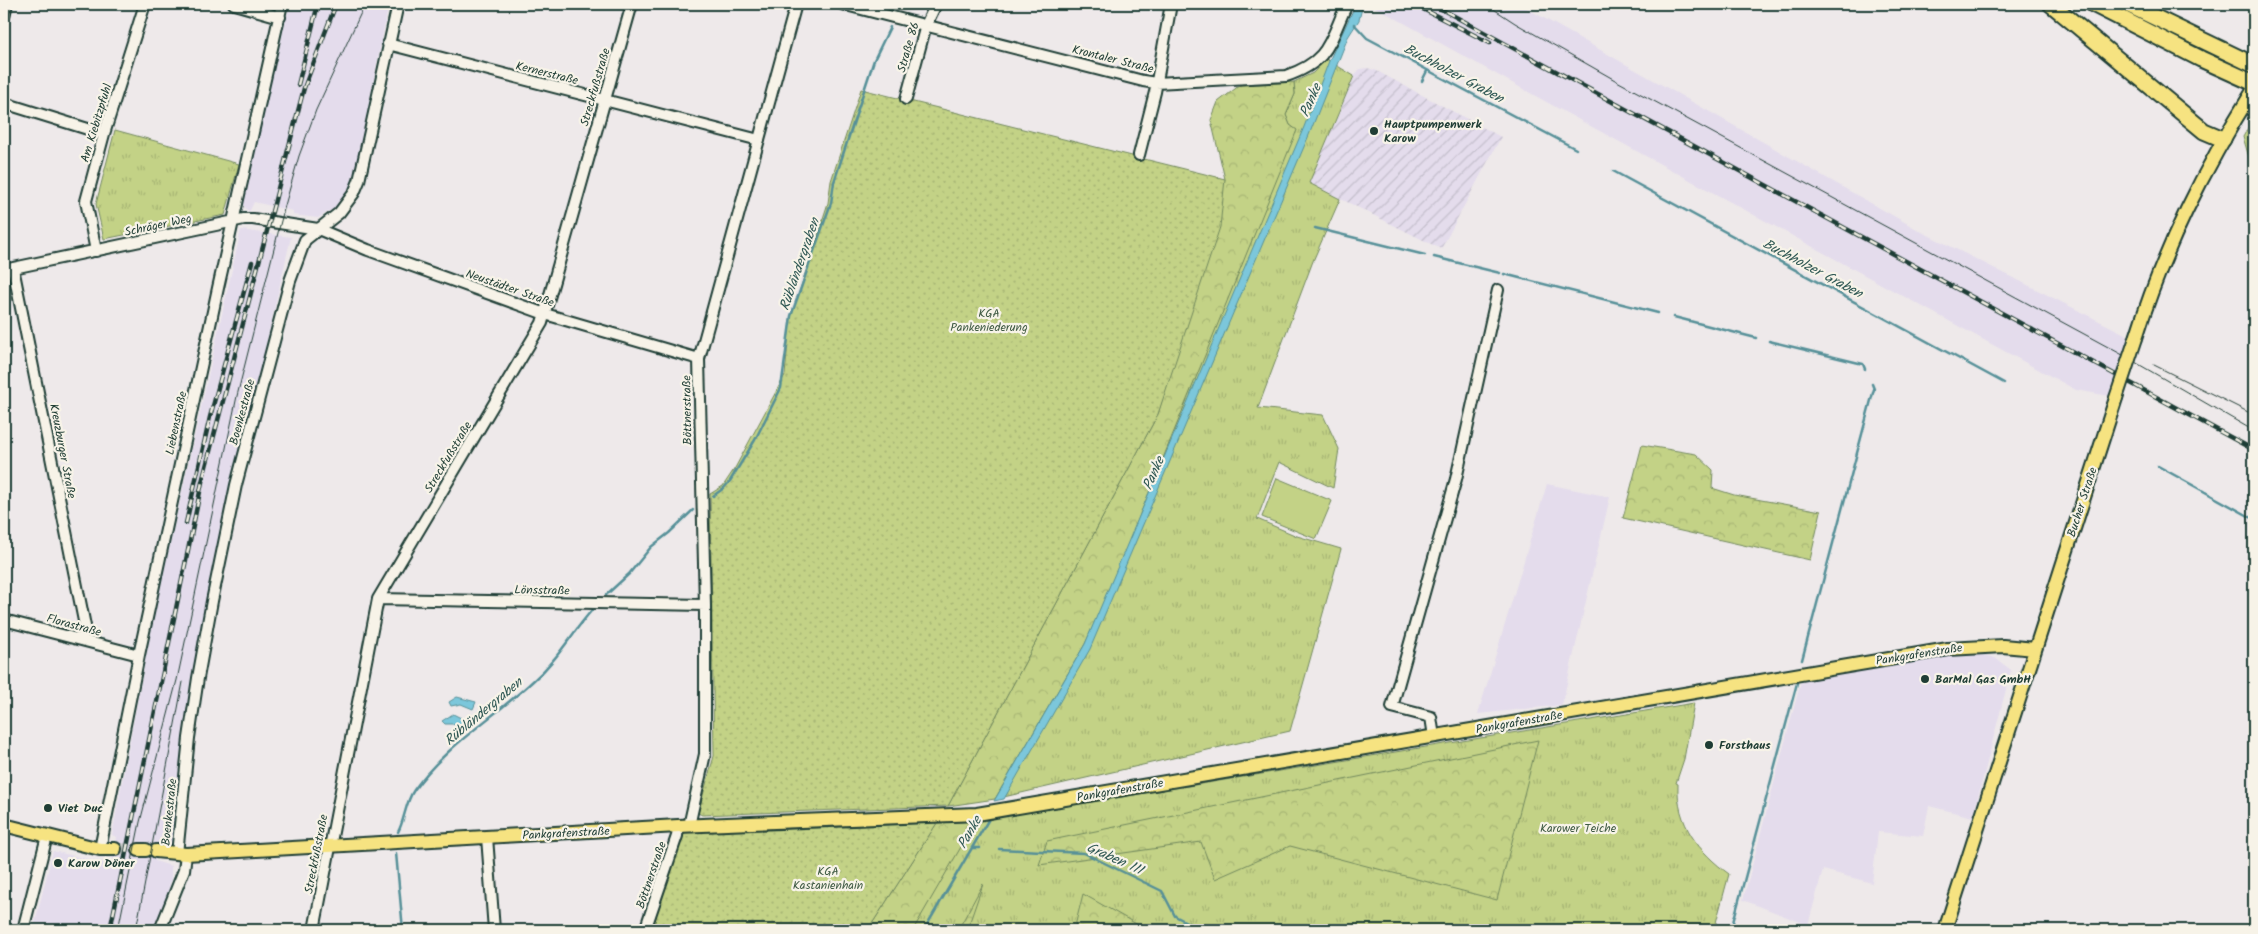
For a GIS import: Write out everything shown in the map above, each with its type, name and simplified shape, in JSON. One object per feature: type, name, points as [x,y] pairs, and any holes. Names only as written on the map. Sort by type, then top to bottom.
[{"type":"highway","points":[[2051,4],[2204,131],[2224,138]]},
{"type":"highway","points":[[2093,4],[2201,59],[2254,83]]},
{"type":"highway","points":[[2127,4],[2254,66]]},
{"type":"main road","name":"Bucher Straße","points":[[1944,930],[2152,290],[2184,214],[2224,138],[2254,89]]},
{"type":"main road","name":"Pankgrafenstraße","points":[[147,850],[182,854],[683,826],[977,814],[1948,649],[2003,646],[2035,649]]},
{"type":"main road","points":[[4,825],[100,849],[115,849]]},
{"type":"street","points":[[4,16],[7,4]]},
{"type":"street","name":"Am Kiebitzpfuhl","points":[[96,251],[86,201],[104,134],[145,4]]},
{"type":"street","points":[[234,4],[280,17]]},
{"type":"street","name":"Liebenstraße","points":[[100,849],[139,655],[232,223],[282,4]]},
{"type":"street","name":"Boenkestraße","points":[[160,930],[184,870],[182,854],[198,678],[236,484],[290,281],[304,240],[339,213],[354,193],[359,181],[398,4]]},
{"type":"street","name":"Streckfußstraße","points":[[314,930],[378,599],[542,323],[603,101],[632,4]]},
{"type":"street","name":"Böttnerstraße","points":[[645,930],[677,836],[683,826],[705,754],[705,605],[699,359],[796,4]]},
{"type":"street","name":"Krontaler Straße","points":[[842,4],[1156,83],[1286,76],[1295,73],[1312,65],[1325,53],[1347,4]]},
{"type":"street","name":"Straße 86","points":[[906,99],[926,25],[936,4]]},
{"type":"street","points":[[1139,155],[1156,83],[1171,4]]},
{"type":"street","name":"Kernerstraße","points":[[388,44],[759,140]]},
{"type":"street","points":[[4,103],[104,134]]},
{"type":"street","name":"Schräger Weg","points":[[8,269],[253,218],[318,229]]},
{"type":"street","name":"Neustädter Straße","points":[[318,229],[368,250],[545,314],[699,359]]},
{"type":"street","name":"Kreuzburger Straße","points":[[8,269],[85,626],[82,640]]},
{"type":"street","points":[[1434,737],[1431,716],[1392,707],[1456,479],[1498,290]]},
{"type":"street","name":"Lönsstraße","points":[[378,599],[705,605]]},
{"type":"street","name":"Florastraße","points":[[4,620],[139,655]]},
{"type":"street","points":[[23,930],[47,836]]},
{"type":"street","points":[[486,837],[494,930]]},
{"type":"shaded area","points":[[290,4],[389,4],[351,188],[338,206],[318,218],[293,215],[293,211],[254,202],[249,212],[240,201]]},
{"type":"shaded area","points":[[1370,4],[1519,4],[1922,232],[2129,336],[2109,396],[2076,390]]},
{"type":"shaded area","points":[[1360,69],[1375,70],[1501,137],[1441,249],[1309,183],[1354,76]]},
{"type":"shaded area","points":[[241,230],[291,237],[227,513],[174,845],[172,849],[157,847],[155,861],[171,866],[168,893],[157,930],[33,930],[53,851],[112,865],[117,837],[112,835],[151,629]]},
{"type":"shaded area","points":[[1547,484],[1610,497],[1562,705],[1478,714]]},
{"type":"shaded area","points":[[1974,652],[1995,658],[2011,670],[1973,817],[1929,806],[1923,836],[1878,832],[1872,883],[1823,870],[1808,925],[1743,900],[1801,681]]},
{"type":"green space","points":[[1326,59],[1354,76],[1309,183],[1340,199],[1313,261],[1258,408],[1323,415],[1339,449],[1333,488],[1279,462],[1257,519],[1297,536],[1341,549],[1290,731],[995,799],[1085,644],[1108,593],[1296,130],[1290,125],[1286,115],[1295,94],[1294,82],[1313,73]]},
{"type":"green space","points":[[1294,82],[1295,94],[1286,115],[1290,125],[1297,130],[1108,593],[1085,644],[995,799],[948,806],[1158,414],[1225,179],[1211,120],[1218,102],[1240,85]]},
{"type":"green space","name":"KGA Pankeniederung","points":[[861,89],[1225,179],[1220,227],[1158,414],[948,806],[702,815],[698,813],[714,756],[710,494],[723,486],[735,468],[785,375],[790,320],[828,203],[831,181]]},
{"type":"green space","points":[[2254,117],[2254,164],[2251,164],[2243,137]]},
{"type":"green space","points":[[115,130],[239,164],[225,215],[104,239],[96,204]]},
{"type":"green space","points":[[1642,445],[1696,454],[1713,470],[1712,488],[1734,495],[1821,511],[1810,560],[1623,518]]},
{"type":"green space","points":[[1277,478],[1332,501],[1316,539],[1262,517]]},
{"type":"green space","name":"Karower Teiche","points":[[1694,703],[1684,759],[1676,783],[1678,784],[1678,798],[1685,824],[1699,846],[1729,874],[1714,930],[912,930],[975,821]]},
{"type":"green space","points":[[1538,740],[1497,900],[1290,846],[1215,879],[1201,842],[1039,865],[1047,841]]},
{"type":"green space","name":"KGA Kastanienhain","points":[[922,820],[937,823],[868,930],[650,930],[685,831]]},
{"type":"green space","points":[[976,821],[913,930],[868,930],[937,823]]},
{"type":"green space","points":[[983,884],[967,930],[958,930]]},
{"type":"green space","points":[[1083,894],[1138,925],[1135,930],[1074,930]]},
{"type":"water","points":[[1356,4],[1363,4],[1359,20],[1348,37],[1309,135],[1090,649],[1004,799],[994,801],[1085,644],[1304,127],[1329,61]]},
{"type":"water","points":[[457,697],[476,702],[473,709],[461,704],[451,706],[449,702]]},
{"type":"water","points":[[453,714],[461,718],[463,723],[460,728],[453,724],[445,724],[442,721]]},
{"type":"waterway","name":"Buchholzer Graben","points":[[1354,24],[1367,38],[1576,149]]},
{"type":"waterway","name":"Rübländergraben","points":[[713,496],[730,481],[755,440],[781,388],[791,316],[831,203],[834,182],[874,60],[890,27]]},
{"type":"waterway","points":[[1422,81],[1427,71]]},
{"type":"waterway","name":"Buchholzer Graben","points":[[1613,171],[2004,383]]},
{"type":"waterway","points":[[1315,228],[1425,255]]},
{"type":"waterway","points":[[1434,257],[1500,273]]},
{"type":"waterway","points":[[1504,274],[1658,313]]},
{"type":"waterway","points":[[1674,317],[1756,338]]},
{"type":"waterway","points":[[1769,341],[1863,364],[1865,369]]},
{"type":"waterway","points":[[1802,660],[1874,389],[1872,384]]},
{"type":"waterway","name":"Buchholzer Graben","points":[[2158,466],[2254,519]]},
{"type":"waterway","name":"Rübländergraben","points":[[606,595],[629,574],[651,547],[693,510]]},
{"type":"waterway","name":"Rübländergraben","points":[[398,832],[411,795],[427,774],[456,745],[543,672],[592,610]]},
{"type":"waterway","points":[[1731,930],[1797,683]]},
{"type":"waterway","name":"Panke","points":[[924,930],[990,817]]},
{"type":"waterway","name":"Panke","points":[[972,848],[980,848]]},
{"type":"waterway","name":"Graben 111","points":[[999,849],[1084,853],[1162,891],[1175,916],[1202,930]]},
{"type":"waterway","name":"Rübländergraben","points":[[396,853],[403,930]]},
{"type":"tunnel","points":[[115,849],[139,850]]},
{"type":"tram line","points":[[118,930],[140,822],[177,680],[237,396],[284,209],[299,156],[316,110],[365,4]]},
{"type":"tram line","points":[[1486,4],[1515,23],[1615,80],[2121,354],[2254,431]]},
{"type":"tram line","points":[[2154,365],[2254,415]]},
{"type":"tram line","points":[[136,930],[183,682]]},
{"type":"railway","points":[[298,85],[318,4]]},
{"type":"railway","points":[[110,930],[202,482],[304,88],[336,4]]},
{"type":"railway","points":[[1413,4],[1490,43]]},
{"type":"railway","points":[[1432,4],[2254,450]]},
{"type":"railway","points":[[186,523],[210,417],[252,262]]},
{"type":"place","name":"Hauptpumpenwerk Karow","points":[[1374,131]]},
{"type":"place","name":"BarMal Gas GmbH","points":[[1925,679]]},
{"type":"place","name":"Forsthaus","points":[[1709,745]]},
{"type":"place","name":"Viet Duc","points":[[48,808]]},
{"type":"place","name":"Karow Döner","points":[[58,863]]}]
